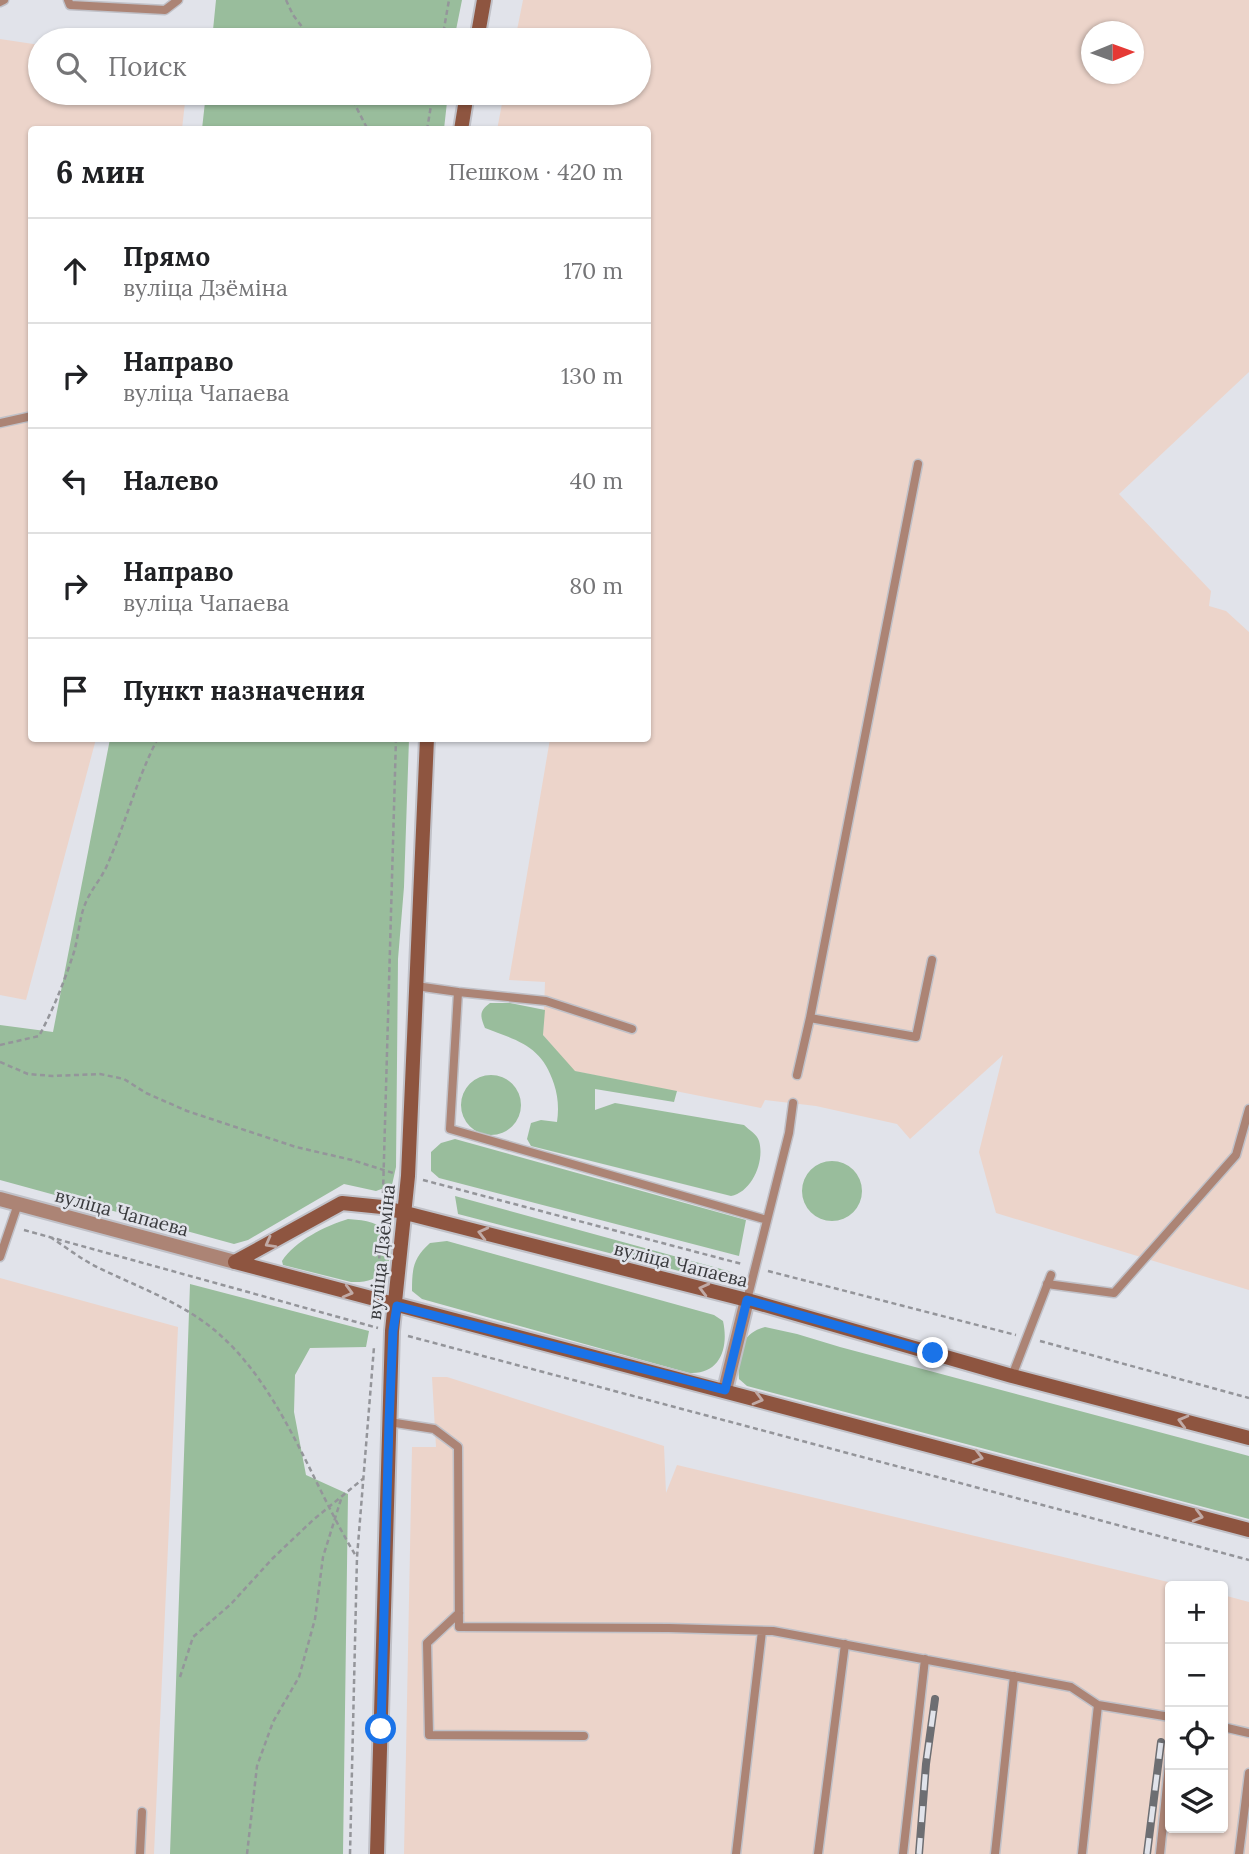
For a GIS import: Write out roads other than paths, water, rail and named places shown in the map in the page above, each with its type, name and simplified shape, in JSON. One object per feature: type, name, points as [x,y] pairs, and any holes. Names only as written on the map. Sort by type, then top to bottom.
[{"type":"main road","points":[[479,28],[484,0]]},
{"type":"main road","points":[[462,126],[465,105]]},
{"type":"main road","name":"вуліца Дзёміна","points":[[377,1854],[393,1331],[406,1213],[427,742]]},
{"type":"main road","name":"вуліца Чапаева","points":[[235,1262],[342,1203],[382,1207],[747,1300],[1012,1376],[1249,1438]]},
{"type":"main road","name":"вуліца Чапаева","points":[[235,1262],[1249,1530]]},
{"type":"street","name":"вуліца Чапаева","points":[[0,1199],[235,1262]]},
{"type":"street","points":[[725,1390],[747,1300]]},
{"type":"lane","points":[[68,0],[70,5],[165,10],[178,0]]},
{"type":"lane","points":[[0,423],[28,417]]},
{"type":"lane","points":[[797,1075],[918,464]]},
{"type":"lane","points":[[810,1018],[916,1037],[932,960]]},
{"type":"lane","points":[[416,986],[546,1001],[632,1029]]},
{"type":"lane","points":[[458,992],[450,1129],[767,1220]]},
{"type":"lane","points":[[747,1300],[789,1133],[793,1103]]},
{"type":"lane","points":[[1047,1284],[1114,1293],[1236,1155],[1249,1109]]},
{"type":"lane","points":[[0,1257],[18,1204]]},
{"type":"lane","points":[[1012,1376],[1051,1275]]},
{"type":"lane","points":[[389,1422],[435,1429],[458,1447],[459,1627],[762,1630],[1071,1687],[1098,1705],[1165,1716]]},
{"type":"lane","points":[[458,1613],[428,1643],[429,1735],[584,1736]]},
{"type":"lane","points":[[736,1854],[762,1630]]},
{"type":"lane","points":[[818,1854],[845,1644]]},
{"type":"lane","points":[[903,1854],[925,1659]]},
{"type":"lane","points":[[995,1854],[1014,1676]]},
{"type":"lane","points":[[1082,1854],[1098,1705]]},
{"type":"lane","points":[[1228,1728],[1249,1733]]},
{"type":"lane","points":[[1160,1854],[1168,1770]]},
{"type":"lane","points":[[1239,1854],[1249,1773]]},
{"type":"lane","points":[[141,1854],[142,1812]]},
{"type":"railway","points":[[919,1854],[926,1764],[935,1699]]},
{"type":"railway","points":[[1147,1854],[1161,1742]]}]
